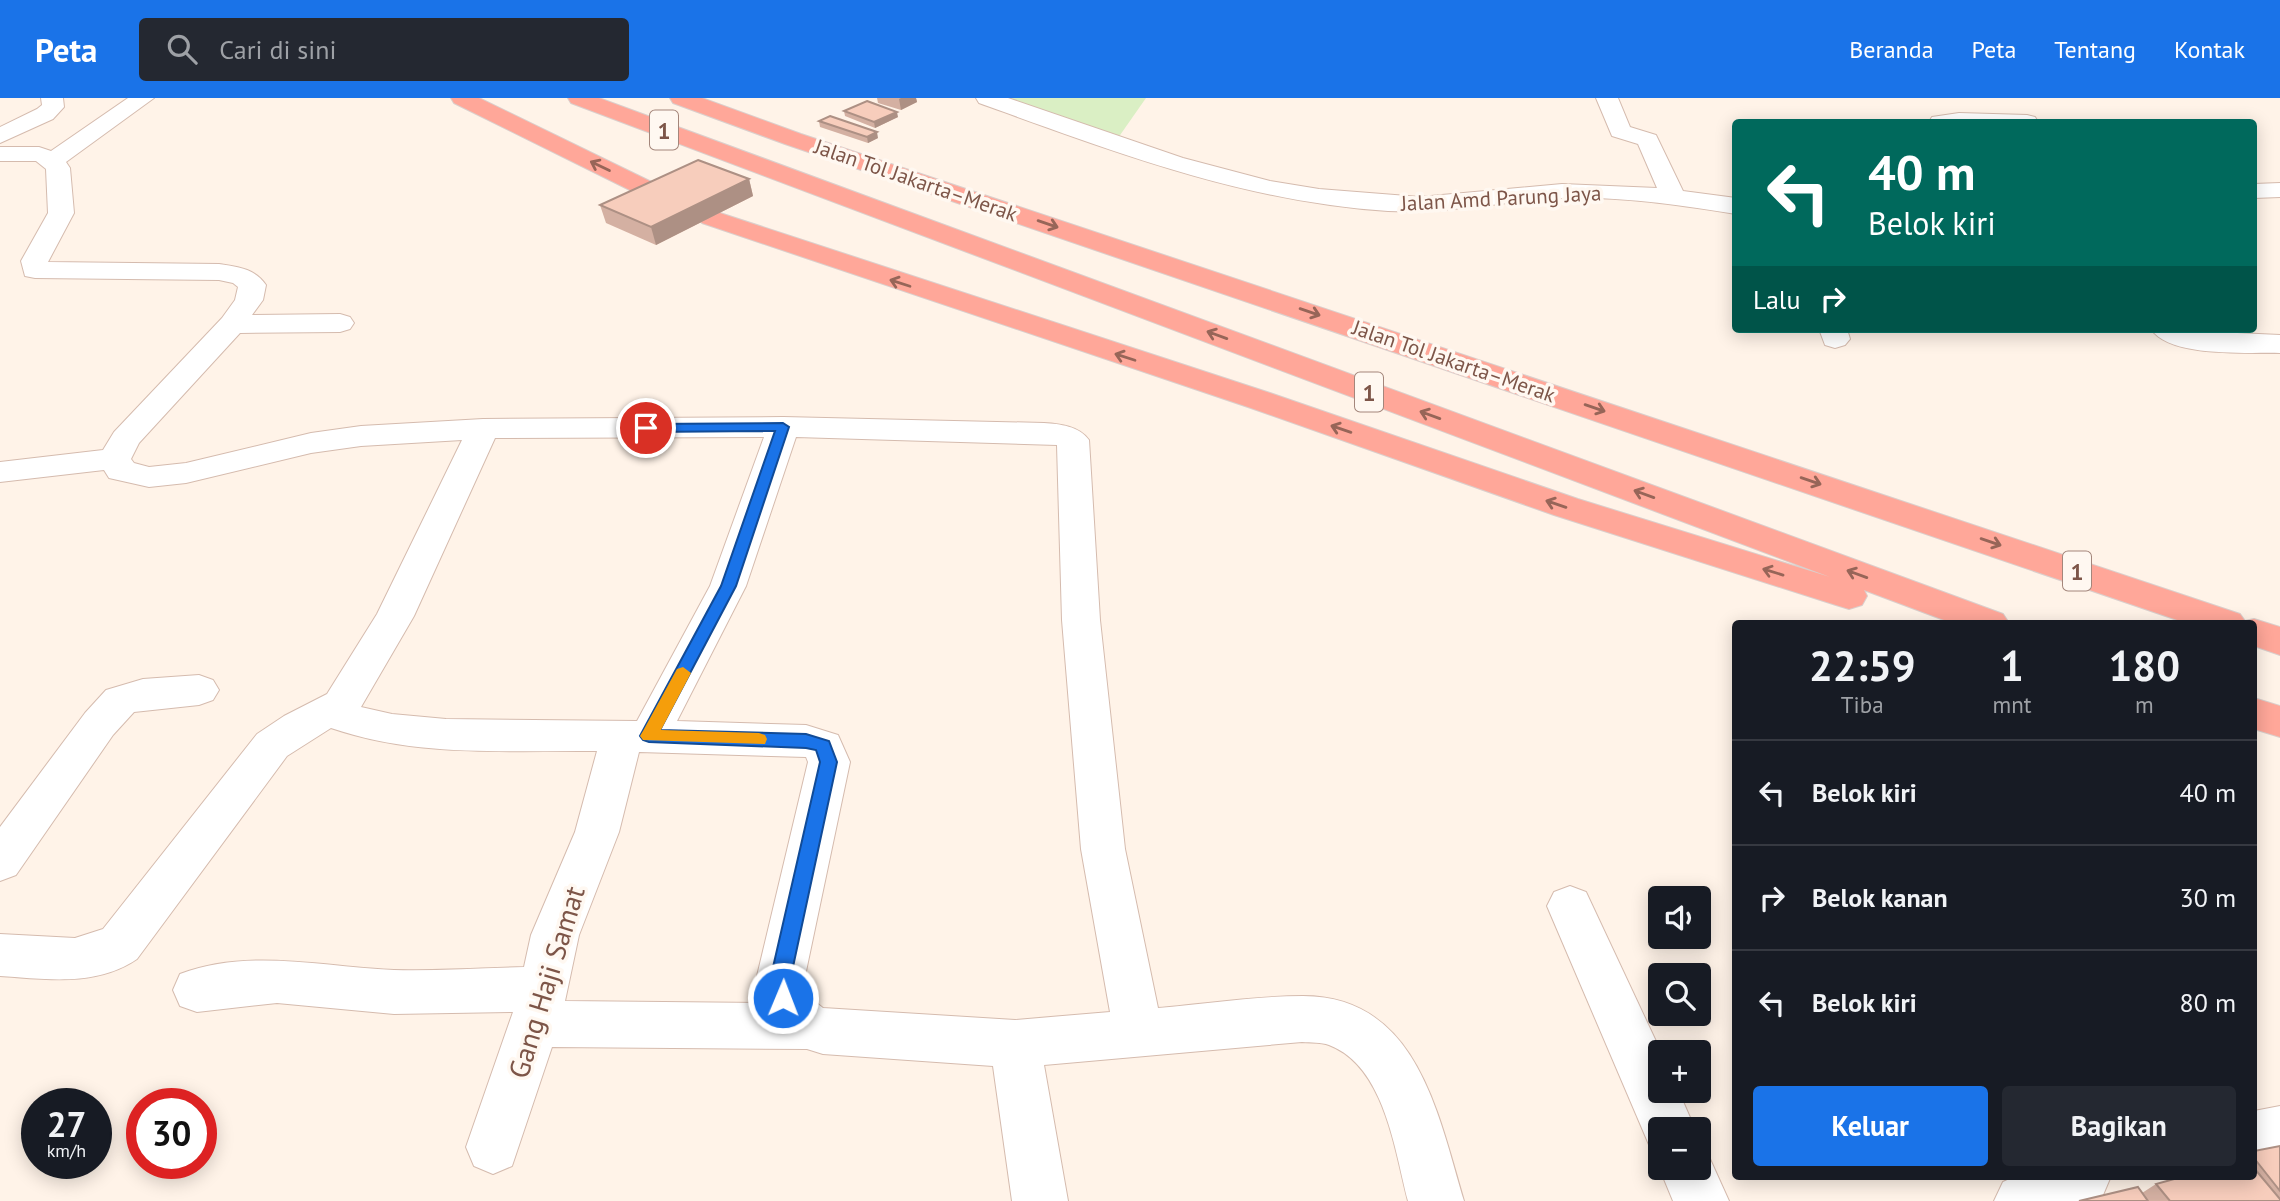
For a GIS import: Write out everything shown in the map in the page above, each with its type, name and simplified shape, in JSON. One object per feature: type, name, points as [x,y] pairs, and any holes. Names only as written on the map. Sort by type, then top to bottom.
[{"type":"highway","points":[[462,98],[661,197]]},
{"type":"highway","name":"Jalan Tol Jakarta–Merak","points":[[579,98],[1982,620]]},
{"type":"highway","name":"Jalan Tol Jakarta–Merak","points":[[681,98],[806,143],[1927,519],[2218,620]]},
{"type":"highway","points":[[711,218],[1259,400],[1566,507],[1835,592],[1944,620]]},
{"type":"highway","points":[[2257,633],[2280,641]]},
{"type":"highway","points":[[2257,714],[2280,722]]},
{"type":"street","points":[[0,136],[45,114],[53,107],[52,98]]},
{"type":"street","points":[[51,162],[143,98]]},
{"type":"street","name":"Jalan Amd Parung Jaya","points":[[986,98],[1202,172],[1277,192],[1321,198],[1430,205],[1562,191],[1673,197],[1732,205]]},
{"type":"street","points":[[1607,98],[1620,131],[1648,140],[1673,197]]},
{"type":"street","points":[[2016,98],[2041,119]]},
{"type":"street","points":[[0,154],[39,154],[58,168],[61,213],[34,261],[35,270],[219,272],[242,276],[252,285],[249,300],[232,324],[125,439],[115,459]]},
{"type":"street","points":[[2257,191],[2280,190]]},
{"type":"street","points":[[232,324],[340,323]]},
{"type":"street","points":[[2171,333],[2200,340],[2280,344]]},
{"type":"street","points":[[115,459],[121,471],[149,477],[186,473],[311,443],[361,436],[483,429],[783,427],[1044,433],[1059,434],[1073,440],[1081,620],[1103,849],[1138,1032]]},
{"type":"street","name":"Gang Haji Samat","points":[[493,1147],[538,1006],[555,935],[635,736],[728,586],[783,427]]},
{"type":"street","points":[[483,429],[401,604],[341,705],[340,716],[367,727],[445,734],[806,741],[823,746],[829,762],[781,976],[783,998],[790,1013],[805,1027]]},
{"type":"street","points":[[0,472],[115,459]]},
{"type":"street","points":[[0,862],[99,724],[120,701],[143,694],[199,690]]},
{"type":"street","points":[[0,955],[75,959],[108,952],[120,944],[272,744],[341,705]]},
{"type":"street","points":[[1570,906],[1663,1117]]},
{"type":"street","points":[[197,990],[278,981],[538,1006],[805,1027],[823,1031],[1015,1044],[1302,1019],[1335,1023],[1362,1037],[1384,1057],[1401,1086],[1436,1201]]},
{"type":"street","points":[[1015,1044],[1040,1201]]},
{"type":"street","points":[[2257,1136],[2280,1132]]},
{"type":"street","points":[[1692,1180],[1701,1201]]},
{"type":"street","points":[[2022,1201],[2074,1180]]},
{"type":"green space","points":[[1006,98],[1146,98],[1118,138]]},
{"type":"building","points":[[867,101],[897,112],[874,122],[844,111]]},
{"type":"building","points":[[830,116],[877,132],[867,137],[819,121]]},
{"type":"building","points":[[698,160],[749,179],[651,227],[600,205]]},
{"type":"building","points":[[2280,1146],[2280,1191],[2257,1162],[2257,1150]]},
{"type":"building","points":[[2257,1172],[2280,1201],[2170,1201],[2156,1184],[2170,1180],[2257,1180]]},
{"type":"building","points":[[2138,1187],[2148,1201],[2079,1201]]},
{"type":"slow traffic","points":[[683,673],[649,736],[759,739]]},
{"type":"route","points":[[646,428],[783,427],[728,586],[649,736],[806,741],[823,746],[829,762],[781,976],[783,998]]}]
